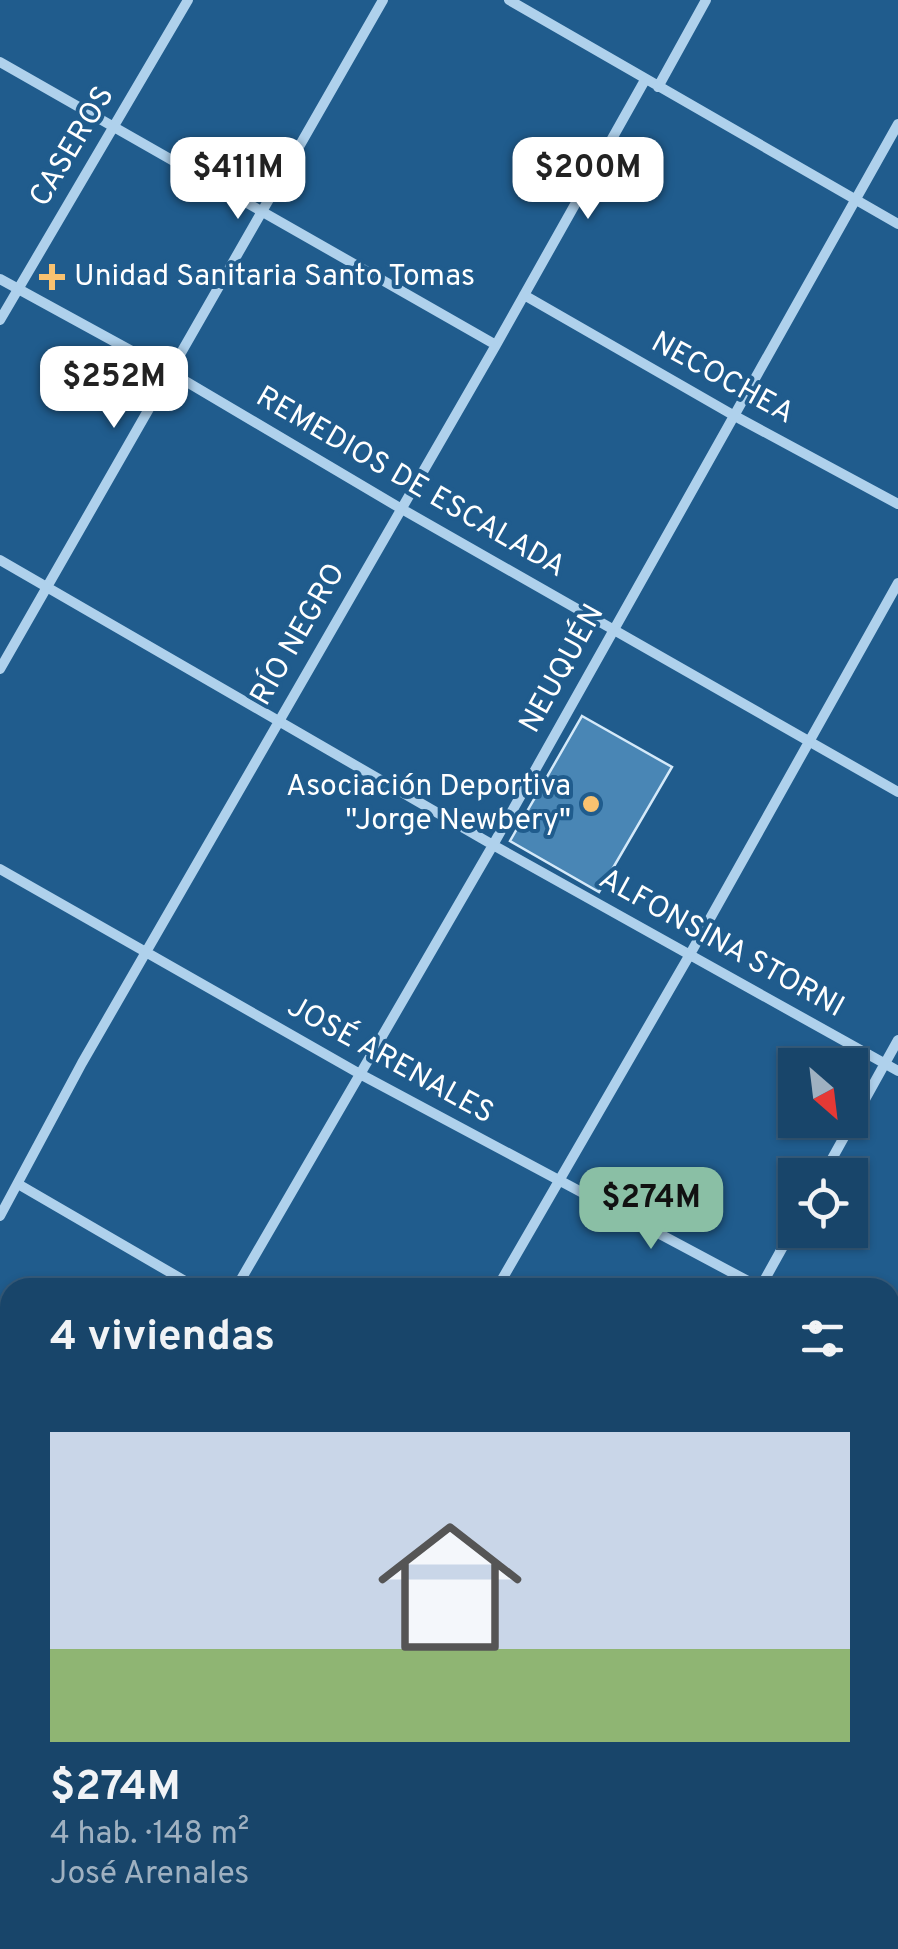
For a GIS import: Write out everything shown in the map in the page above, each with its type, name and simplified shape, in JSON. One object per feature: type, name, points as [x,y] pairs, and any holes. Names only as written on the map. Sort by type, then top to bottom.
[{"type":"street","name":"CASEROS","points":[[0,320],[188,0]]},
{"type":"street","points":[[0,670],[383,0]]},
{"type":"street","points":[[509,0],[898,224]]},
{"type":"street","points":[[658,86],[706,0]]},
{"type":"street","points":[[0,62],[496,346]]},
{"type":"street","name":"RÍO NEGRO","points":[[0,1216],[82,1064],[645,80]]},
{"type":"street","name":"NEUQUÉN","points":[[242,1278],[494,845],[898,124]]},
{"type":"street","name":"REMEDIOS DE ESCALADA","points":[[0,279],[170,372],[898,792]]},
{"type":"street","name":"NECOCHEA","points":[[524,295],[733,416],[898,504]]},
{"type":"street","name":"ALFONSINA STORNI","points":[[0,560],[689,956],[898,1071]]},
{"type":"street","points":[[504,1278],[898,582]]},
{"type":"street","name":"JOSÉ ARENALES","points":[[0,869],[360,1074],[744,1278]]},
{"type":"street","points":[[832,1158],[898,1040]]},
{"type":"street","points":[[18,1184],[181,1278]]},
{"type":"street","points":[[766,1278],[782,1248]]},
{"type":"building","name":"Asociación Deportiva \"Jorge Newbery\"","points":[[582,716],[672,767],[599,892],[510,841]]},
{"type":"place","name":"Unidad Sanitaria Santo Tomas","points":[[52,277]]},
{"type":"place","name":"Asociación Deportiva \"Jorge Newbery\"","points":[[591,804]]}]
